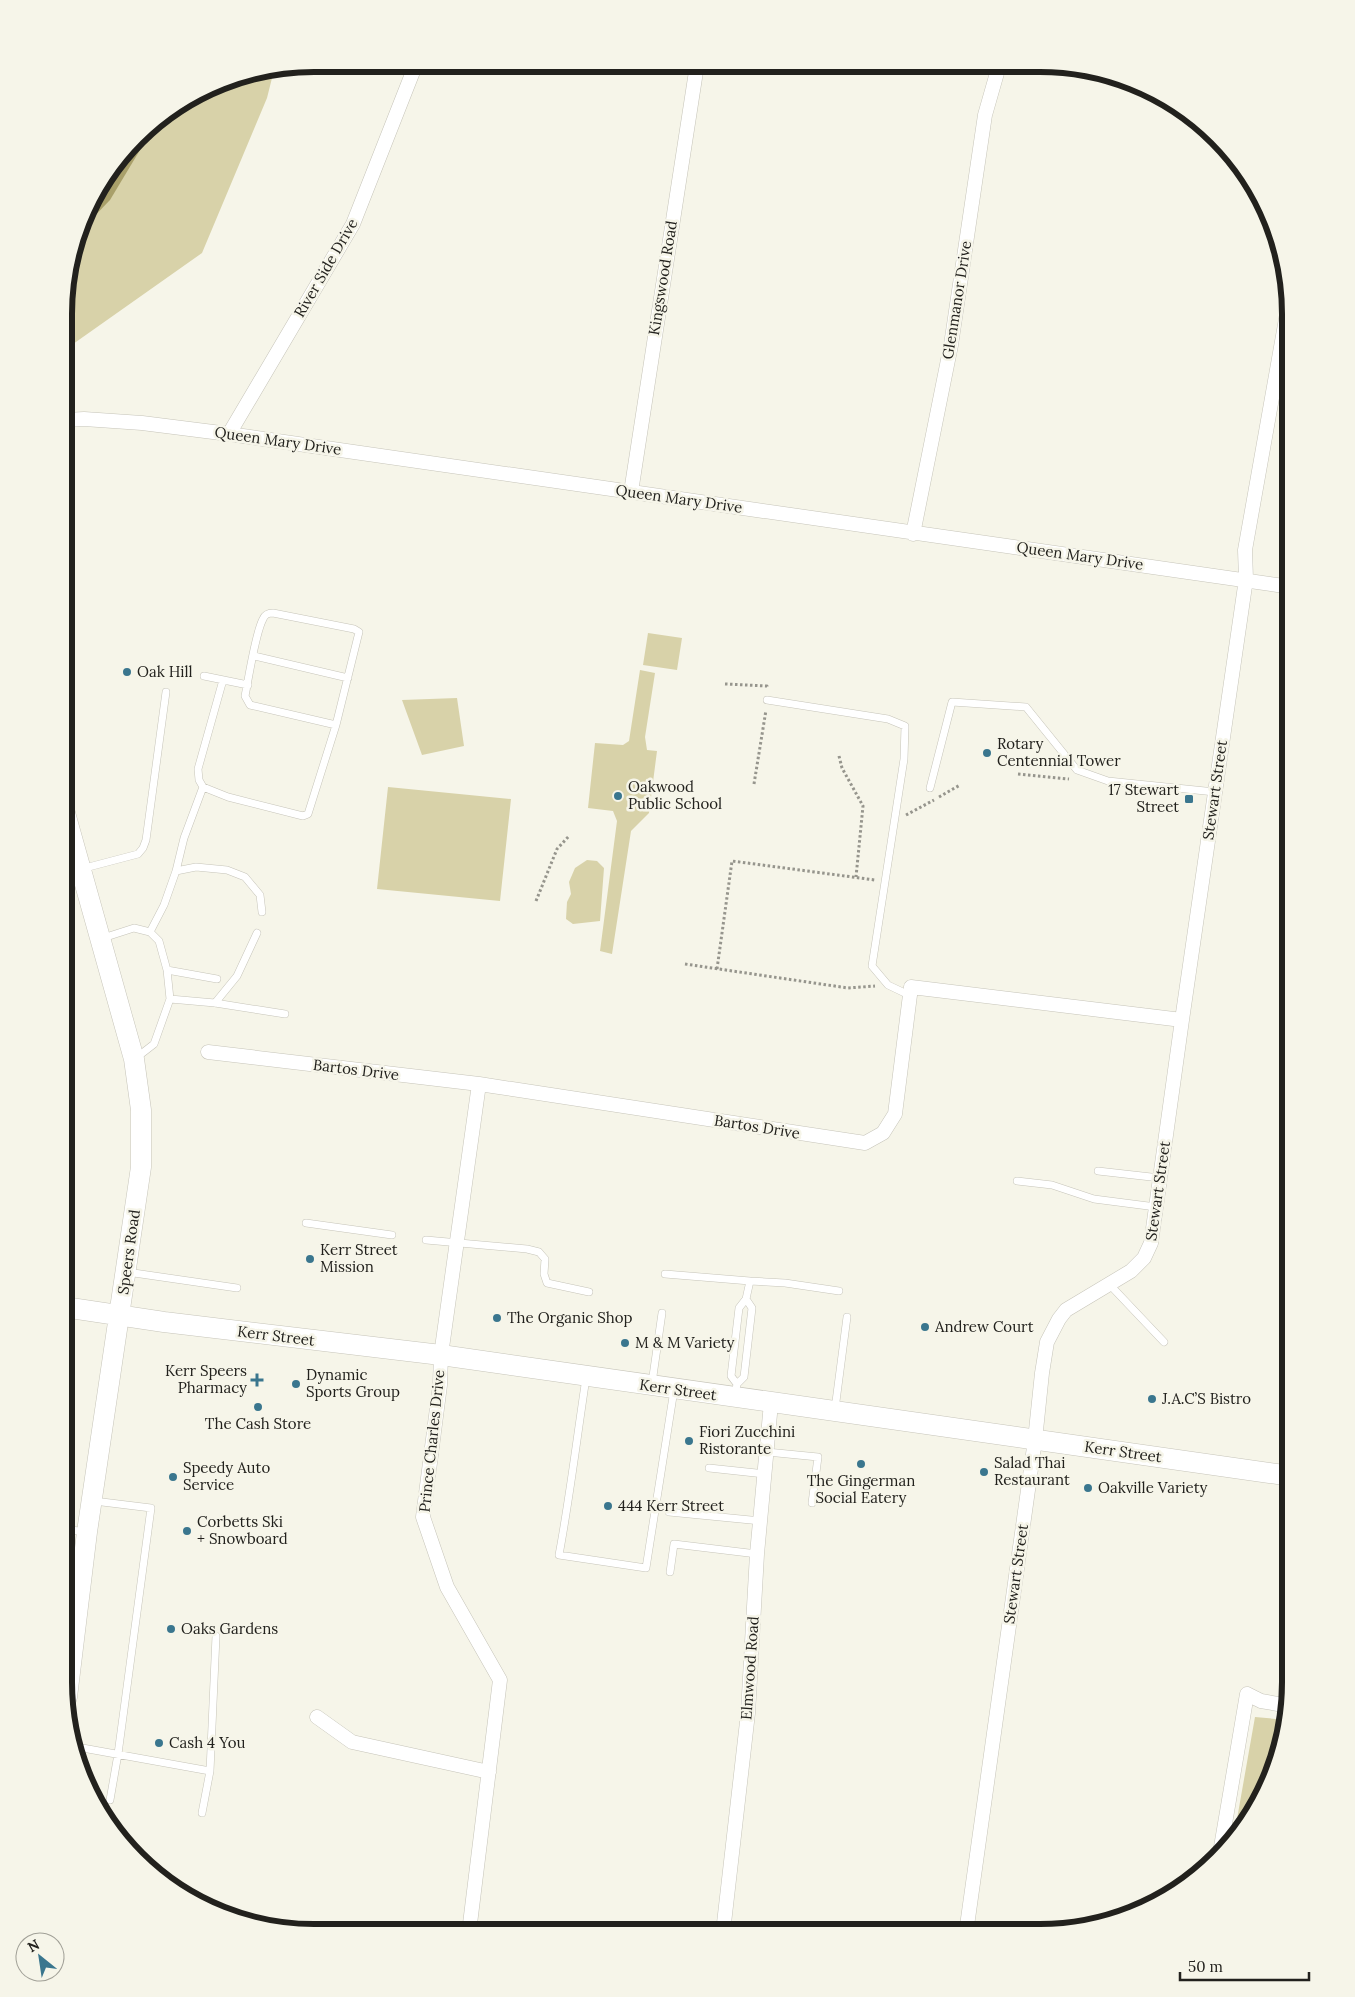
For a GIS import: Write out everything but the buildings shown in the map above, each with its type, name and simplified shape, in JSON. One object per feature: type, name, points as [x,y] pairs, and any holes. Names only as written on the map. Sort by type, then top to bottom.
[{"type":"main road","name":"Speers Road","points":[[72,843],[134,1059],[141,1110],[142,1167],[87,1532],[72,1650]]},
{"type":"main road","name":"Kerr Street","points":[[72,1309],[120,1317],[441,1355],[674,1389],[736,1391],[771,1403],[1282,1475]]},
{"type":"street","name":"River Side Drive","points":[[229,434],[353,224],[413,72]]},
{"type":"street","name":"Kingswood Road","points":[[631,492],[696,72]]},
{"type":"street","name":"Glenmanor Drive","points":[[913,534],[951,345],[984,115],[997,72]]},
{"type":"street","name":"Stewart Street","points":[[967,1924],[1047,1342],[1066,1310],[1131,1271],[1144,1258],[1152,1243],[1182,1020],[1246,579],[1245,550],[1282,341]]},
{"type":"street","name":"Queen Mary Drive","points":[[72,420],[142,422],[1282,585]]},
{"type":"street","points":[[909,995],[911,987],[1182,1020]]},
{"type":"street","name":"Bartos Drive","points":[[208,1052],[479,1084],[865,1143],[883,1133],[895,1114],[909,995]]},
{"type":"street","name":"Prince Charles Drive","points":[[470,1924],[500,1680],[447,1587],[423,1517],[440,1386],[441,1355],[479,1084]]},
{"type":"street","name":"Elmwood Road","points":[[724,1924],[748,1713],[757,1554],[771,1403]]},
{"type":"street","points":[[1222,1842],[1247,1694],[1262,1702],[1281,1705]]},
{"type":"street","points":[[317,1718],[352,1742],[489,1772]]},
{"type":"lane","points":[[223,680],[198,769],[198,776],[203,787],[228,797],[303,816],[306,815],[336,725],[359,634],[358,630],[354,629],[273,613],[267,614],[263,619],[245,696],[250,705],[336,725]]},
{"type":"lane","points":[[254,656],[348,678]]},
{"type":"lane","points":[[204,676],[248,685]]},
{"type":"lane","points":[[76,860],[138,854],[143,848],[146,840],[166,692]]},
{"type":"lane","points":[[767,700],[888,719],[905,726],[904,758],[872,966],[888,985],[909,995]]},
{"type":"lane","points":[[930,788],[952,702],[1026,707],[1077,770],[1108,781],[1215,792]]},
{"type":"lane","points":[[150,932],[164,906],[176,871],[184,838],[203,787]]},
{"type":"lane","points":[[176,871],[196,867],[227,870],[245,877],[260,895],[262,912]]},
{"type":"lane","points":[[100,938],[134,928],[150,932],[159,941],[167,970],[170,999],[154,1044],[134,1059]]},
{"type":"lane","points":[[215,1003],[237,976],[257,933]]},
{"type":"lane","points":[[167,970],[216,979]]},
{"type":"lane","points":[[170,999],[215,1003],[285,1014]]},
{"type":"lane","points":[[1098,1171],[1160,1178]]},
{"type":"lane","points":[[1018,1181],[1052,1185],[1094,1199],[1156,1207]]},
{"type":"lane","points":[[306,1222],[392,1235]]},
{"type":"lane","points":[[426,1240],[527,1249],[539,1252],[545,1259],[544,1274],[547,1283],[590,1292]]},
{"type":"lane","points":[[127,1272],[237,1288]]},
{"type":"lane","points":[[665,1274],[785,1283],[839,1291]]},
{"type":"lane","points":[[736,1391],[731,1376],[739,1308],[746,1298],[750,1281]]},
{"type":"lane","points":[[1110,1285],[1164,1342]]},
{"type":"lane","points":[[736,1391],[744,1377],[752,1308],[746,1298]]},
{"type":"lane","points":[[651,1386],[662,1313]]},
{"type":"lane","points":[[835,1412],[847,1317]]},
{"type":"lane","points":[[586,1376],[571,1491],[559,1555],[646,1568],[674,1389]]},
{"type":"lane","points":[[767,1452],[818,1457],[812,1503]]},
{"type":"lane","points":[[709,1468],[765,1474]]},
{"type":"lane","points":[[92,1500],[151,1508],[118,1754],[110,1800]]},
{"type":"lane","points":[[669,1512],[760,1521]]},
{"type":"lane","points":[[72,1530],[87,1532]]},
{"type":"lane","points":[[670,1572],[674,1544],[757,1554]]},
{"type":"lane","points":[[202,1812],[210,1770],[216,1636]]},
{"type":"lane","points":[[82,1748],[210,1770]]},
{"type":"path","points":[[725,684],[767,686],[767,700],[754,784]]},
{"type":"path","points":[[839,756],[842,768],[863,806],[856,877]]},
{"type":"path","points":[[894,822],[960,785]]},
{"type":"path","points":[[536,901],[557,849],[569,836]]},
{"type":"path","points":[[717,969],[732,862],[885,881]]},
{"type":"path","points":[[685,964],[848,988],[888,985]]},
{"type":"shaded area","points":[[272,76],[267,98],[202,253],[72,345],[72,314],[77,267],[85,237],[97,207],[113,180],[143,143],[180,113],[207,97],[237,85]]},
{"type":"shaded area","points":[[143,143],[143,145],[110,200],[93,218],[113,180]]},
{"type":"shaded area","points":[[648,633],[682,638],[677,670],[643,665]]},
{"type":"shaded area","points":[[640,670],[655,673],[645,737],[647,750],[657,751],[649,813],[631,831],[612,954],[600,951],[617,821],[613,811],[588,808],[595,743],[623,745],[629,741]]},
{"type":"shaded area","points":[[457,698],[464,746],[422,755],[402,700]]},
{"type":"shaded area","points":[[388,787],[511,799],[500,901],[377,889]]},
{"type":"shaded area","points":[[587,860],[597,861],[604,868],[600,921],[573,924],[566,919],[567,902],[571,894],[569,882],[575,868]]},
{"type":"shaded area","points":[[1255,1717],[1279,1719],[1270,1760],[1258,1790],[1236,1825]]},
{"type":"place","name":"Oak Hill","points":[[127,672]]},
{"type":"place","name":"Rotary Centennial Tower","points":[[987,753]]},
{"type":"place","name":"Oakwood Public School","points":[[618,796]]},
{"type":"place","name":"17 Stewart Street","points":[[1189,799]]},
{"type":"place","name":"Kerr Street Mission","points":[[310,1259]]},
{"type":"place","name":"The Organic Shop","points":[[497,1318]]},
{"type":"place","name":"Andrew Court","points":[[925,1327]]},
{"type":"place","name":"M & M Variety","points":[[625,1343]]},
{"type":"place","name":"Kerr Speers Pharmacy","points":[[257,1380]]},
{"type":"place","name":"Dynamic Sports Group","points":[[296,1384]]},
{"type":"place","name":"J.A.C’S Bistro","points":[[1152,1399]]},
{"type":"place","name":"The Cash Store","points":[[258,1407]]},
{"type":"place","name":"Fiori Zucchini Ristorante","points":[[689,1441]]},
{"type":"place","name":"The Gingerman Social Eatery","points":[[861,1464]]},
{"type":"place","name":"Salad Thai Restaurant","points":[[984,1472]]},
{"type":"place","name":"Speedy Auto Service","points":[[173,1477]]},
{"type":"place","name":"Oakville Variety","points":[[1088,1488]]},
{"type":"place","name":"444 Kerr Street","points":[[608,1506]]},
{"type":"place","name":"Corbetts Ski + Snowboard","points":[[187,1531]]},
{"type":"place","name":"Oaks Gardens","points":[[171,1629]]},
{"type":"place","name":"Cash 4 You","points":[[159,1743]]}]
